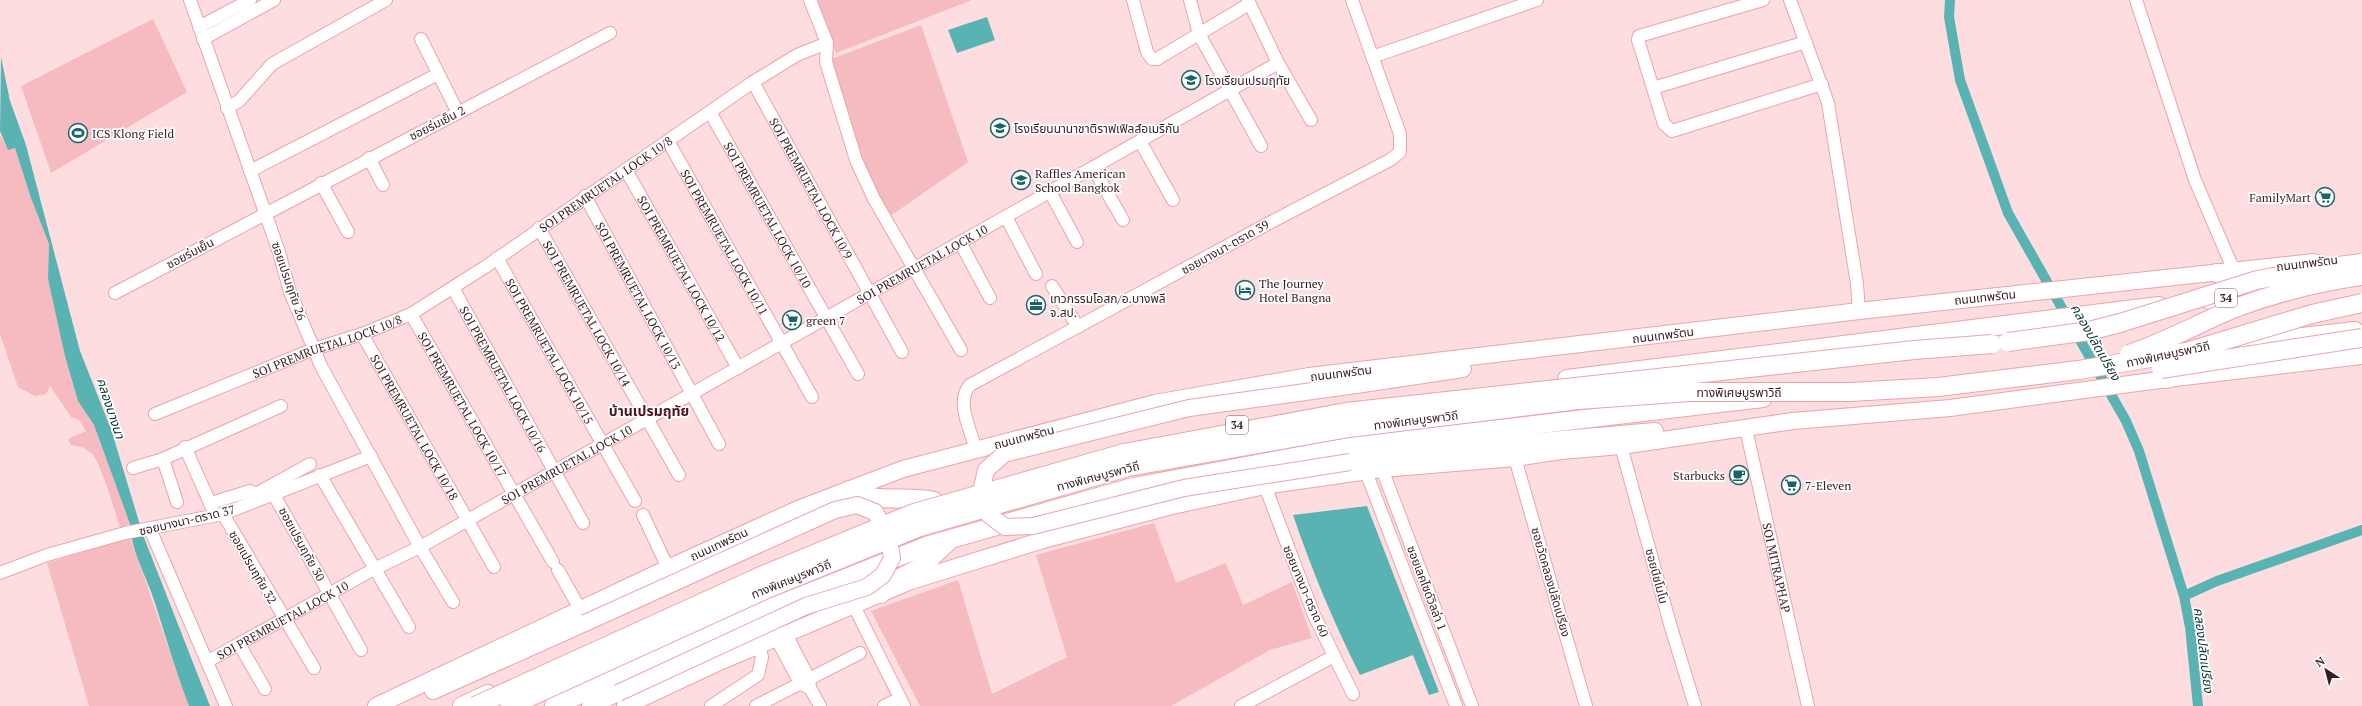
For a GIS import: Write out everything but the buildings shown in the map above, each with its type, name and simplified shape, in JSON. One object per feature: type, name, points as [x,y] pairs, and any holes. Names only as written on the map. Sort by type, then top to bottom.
[{"type":"highway","name":"ทางพิเศษบูรพาวิถี","points":[[475,706],[761,576],[914,513],[1124,453],[1346,412],[1906,351],[2000,343],[2089,331],[2120,324],[2257,280],[2310,270],[2362,263]]},
{"type":"highway","points":[[2216,273],[2290,290]]},
{"type":"highway","points":[[2080,366],[2144,349],[2250,303],[2327,282],[2362,276]]},
{"type":"highway","name":"ถนนเทพรัตน","points":[[462,706],[759,571],[912,507],[1122,446],[1344,406],[2362,282]]},
{"type":"highway","name":"ทางพิเศษบูรพาวิถี","points":[[510,706],[767,589],[920,527],[1128,467],[1349,428],[1578,400],[1690,392],[1850,392],[1930,388],[2186,352],[2312,314],[2362,303]]},
{"type":"highway","points":[[554,706],[774,606],[926,546],[1133,488],[1353,446],[2080,366],[2113,358],[2362,330]]},
{"type":"highway","points":[[531,706],[770,597],[922,536],[1130,476],[1350,437],[1579,409],[1690,401],[1850,401],[1938,396],[2141,372],[2362,338]]},
{"type":"highway","points":[[2167,379],[2256,342]]},
{"type":"highway","points":[[849,490],[872,499],[934,500]]},
{"type":"highway","points":[[881,594],[886,585],[921,567],[953,538]]},
{"type":"main road","name":"ถนนเทพรัตน","points":[[376,706],[582,616],[668,568],[754,528],[849,490],[903,469],[1155,403],[1309,376],[1530,352],[1859,311],[2362,257]]},
{"type":"main road","points":[[1530,352],[1462,370],[1189,408],[1004,454],[986,470],[981,492],[989,515],[1005,527],[1033,526],[1184,488],[1350,462],[1540,441],[1686,428],[1724,432]]},
{"type":"main road","points":[[590,706],[622,700],[759,646],[911,581],[1043,540],[1172,506],[1265,486],[1374,471],[1515,458],[1561,451],[1621,446],[1844,416],[1950,408],[2126,384],[2362,356]]},
{"type":"main road","points":[[400,706],[582,616],[835,510],[857,505],[875,512],[888,534],[892,558],[883,576],[867,587],[806,606],[622,700]]},
{"type":"street","name":"ซอยเปรมฤทัย 26","points":[[190,0],[265,212],[290,292],[321,366],[420,547],[453,602]]},
{"type":"street","points":[[201,33],[250,0]]},
{"type":"street","points":[[201,33],[274,0]]},
{"type":"street","points":[[227,108],[239,101],[272,64],[386,0]]},
{"type":"street","points":[[810,0],[827,43],[826,62],[856,160],[874,199],[961,350]]},
{"type":"street","points":[[1133,0],[1147,52],[1152,59],[1157,60],[1249,2],[1278,63],[1310,120]]},
{"type":"street","points":[[1190,0],[1199,34],[1261,146]]},
{"type":"street","name":"ซอยบางนา-ตราด 39","points":[[976,450],[962,400],[964,391],[970,385],[1396,157],[1402,146],[1400,134],[1352,0]]},
{"type":"street","points":[[1372,57],[1537,0]]},
{"type":"street","points":[[1762,0],[1639,36],[1638,40],[1664,124],[1672,131],[1822,84]]},
{"type":"street","points":[[1790,0],[1828,103],[1857,284],[1859,311]]},
{"type":"street","points":[[2136,0],[2195,180],[2234,271]]},
{"type":"street","name":"ซอยร่มเย็น 2","points":[[265,212],[610,33]]},
{"type":"street","points":[[420,39],[458,113]]},
{"type":"street","points":[[1653,88],[1806,42]]},
{"type":"street","name":"SOI PREMRUETAL LOCK 10/8","points":[[155,414],[314,349],[362,334],[411,314],[453,288],[753,82],[797,55],[827,43]]},
{"type":"street","name":"SOI PREMRUETAL LOCK 10","points":[[208,661],[374,569],[420,547],[1278,63]]},
{"type":"street","points":[[250,171],[438,74]]},
{"type":"street","name":"SOI PREMRUETAL LOCK 10/9","points":[[753,82],[871,293],[902,352]]},
{"type":"street","name":"SOI PREMRUETAL LOCK 10/10","points":[[710,112],[858,374]]},
{"type":"street","name":"SOI PREMRUETAL LOCK 10/11","points":[[668,141],[812,397]]},
{"type":"street","points":[[1140,141],[1173,200]]},
{"type":"street","points":[[369,158],[383,185]]},
{"type":"street","points":[[1092,168],[1123,220]]},
{"type":"street","name":"SOI PREMRUETAL LOCK 10/12","points":[[626,170],[738,368]]},
{"type":"street","points":[[321,183],[348,232]]},
{"type":"street","points":[[1050,192],[1077,242]]},
{"type":"street","name":"SOI PREMRUETAL LOCK 10/13","points":[[585,196],[719,444]]},
{"type":"street","name":"ซอยร่มเย็น","points":[[115,293],[265,212]]},
{"type":"street","points":[[1006,217],[1036,274]]},
{"type":"street","name":"SOI PREMRUETAL LOCK 10/14","points":[[539,228],[679,475]]},
{"type":"street","points":[[960,242],[990,298]]},
{"type":"street","name":"SOI PREMRUETAL LOCK 10/15","points":[[496,258],[635,501]]},
{"type":"street","points":[[1052,286],[1078,327]]},
{"type":"street","name":"SOI PREMRUETAL LOCK 10/16","points":[[453,288],[583,523]]},
{"type":"street","name":"SOI PREMRUETAL LOCK 10/17","points":[[411,314],[582,616]]},
{"type":"street","name":"SOI PREMRUETAL LOCK 10/18","points":[[362,334],[494,567]]},
{"type":"street","points":[[133,468],[163,458],[280,406]]},
{"type":"street","name":"SOI MITRAPHAP","points":[[1746,429],[1808,706]]},
{"type":"street","name":"ซอยนีชโมโน","points":[[1621,446],[1670,624],[1695,706]]},
{"type":"street","name":"ซอยเปรมฤทัย 32","points":[[185,447],[216,511],[314,668]]},
{"type":"street","name":"ซอยบางนา-ตราด 37","points":[[0,572],[47,555],[125,533],[148,529],[274,495],[320,475],[370,456]]},
{"type":"street","points":[[163,458],[177,502]]},
{"type":"street","name":"ซอยวัดคลองปลัดเปรียง","points":[[1515,458],[1586,706]]},
{"type":"street","points":[[216,511],[250,491],[256,494],[310,464]]},
{"type":"street","name":"ซอยเลคไซด์วิลล่า 1","points":[[1374,471],[1456,706]]},
{"type":"street","name":"ซอยเลคไซด์วิลล่า 1","points":[[1374,471],[1472,706]]},
{"type":"street","points":[[320,475],[374,569],[409,626]]},
{"type":"street","name":"ซอยบางนา-ตราด 60","points":[[1265,486],[1297,572],[1334,656],[1353,694]]},
{"type":"street","name":"ซอยเปรมฤทัย 30","points":[[274,495],[361,650]]},
{"type":"street","points":[[643,515],[668,568]]},
{"type":"street","points":[[148,529],[208,661],[226,706]]},
{"type":"street","points":[[854,606],[904,706]]},
{"type":"street","points":[[781,636],[820,706]]},
{"type":"street","points":[[239,644],[265,689]]},
{"type":"street","points":[[711,706],[758,675],[762,657],[759,646]]},
{"type":"street","points":[[756,706],[807,683],[860,653]]},
{"type":"street","points":[[1241,706],[1334,656]]},
{"type":"shaded area","points":[[816,0],[972,0],[836,53]]},
{"type":"shaded area","name":"ICS Klong Field","points":[[153,19],[187,92],[51,173],[21,86]]},
{"type":"shaded area","points":[[921,25],[968,162],[889,217],[866,182],[829,60]]},
{"type":"shaded area","points":[[0,135],[8,149],[15,148],[31,198],[49,244],[48,279],[78,401],[94,425],[130,524],[120,528],[108,490],[96,460],[86,449],[71,445],[68,439],[86,431],[79,420],[71,417],[50,386],[46,394],[35,396],[18,387],[0,334]]},
{"type":"shaded area","points":[[1154,523],[1176,583],[1226,563],[1243,605],[1292,582],[1312,638],[1270,650],[1171,706],[920,706],[871,611],[958,580],[992,694],[1067,657],[1036,555]]},
{"type":"shaded area","points":[[130,538],[189,706],[89,706],[47,563]]},
{"type":"water","points":[[987,17],[995,40],[957,53],[948,30]]},
{"type":"water","points":[[1,57],[10,101],[26,145],[80,351],[111,429],[143,535],[210,706],[189,706],[175,668],[152,593],[136,554],[130,524],[94,425],[78,401],[65,356],[48,279],[49,244],[31,198],[15,148],[8,150],[0,131]]},
{"type":"water","points":[[1367,506],[1439,692],[1429,695],[1413,655],[1360,675],[1324,596],[1293,515]]},
{"type":"waterway","name":"คลองปลัดเปรียง","points":[[1950,0],[1949,17],[1960,80],[2008,213],[2126,421],[2139,451],[2184,596],[2190,627],[2198,706]]},
{"type":"waterway","points":[[2184,596],[2217,581],[2362,530]]},
{"type":"place","name":"โรงเรียนเปรมฤทัย","points":[[1191,80]]},
{"type":"place","name":"โรงเรียนนานาชาติราฟเฟิลส์อเมริกัน","points":[[1000,128]]},
{"type":"place","name":"ICS Klong Field","points":[[78,133]]},
{"type":"place","name":"Raffles American School Bangkok","points":[[1021,180]]},
{"type":"place","name":"FamilyMart","points":[[2325,197]]},
{"type":"place","name":"The Journey Hotel Bangna","points":[[1245,290]]},
{"type":"place","name":"เทวกรรมโอสก/อ.บางพลี จ.สป.","points":[[1036,305]]},
{"type":"place","name":"green 7","points":[[792,320]]},
{"type":"place","name":"Starbucks","points":[[1739,475]]},
{"type":"place","name":"7-Eleven","points":[[1791,485]]},
{"type":"district","name":"บ้านเปรมฤทัย","points":[[649,410]]},
{"type":"water label","name":"คลองบางนา","points":[[111,408]]}]
